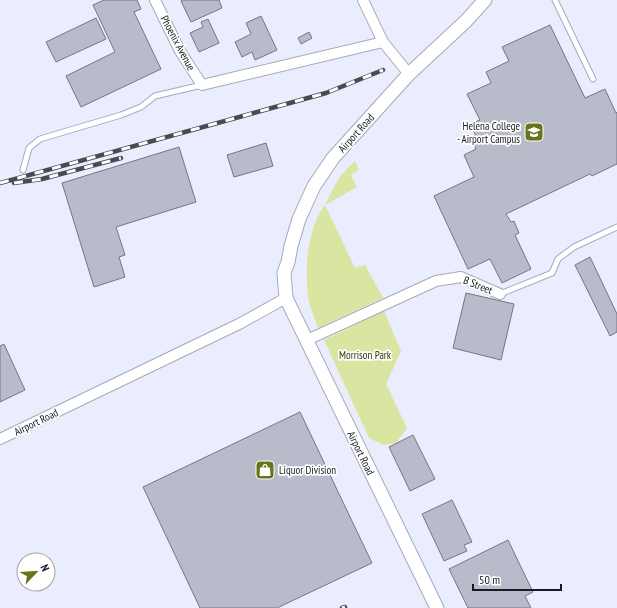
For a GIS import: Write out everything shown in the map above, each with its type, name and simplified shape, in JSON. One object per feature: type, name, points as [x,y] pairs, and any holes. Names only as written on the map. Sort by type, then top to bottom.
[{"type":"street","name":"Phoenix Avenue","points":[[155,0],[180,51],[202,85]]},
{"type":"street","points":[[363,0],[383,42],[410,74]]},
{"type":"street","name":"Airport Road","points":[[436,608],[286,298],[284,273],[299,219],[314,186],[333,158],[410,74],[485,0]]},
{"type":"street","points":[[202,85],[383,42]]},
{"type":"street","name":"B Street","points":[[307,340],[436,281],[461,277],[500,294]]},
{"type":"street","name":"Airport Road","points":[[0,439],[239,324],[286,298]]},
{"type":"lane","points":[[555,0],[593,79]]},
{"type":"lane","points":[[23,170],[29,148],[40,139],[122,115],[141,107],[155,96],[202,85]]},
{"type":"lane","name":"B Street","points":[[500,294],[552,273],[558,259],[574,247],[617,227]]},
{"type":"green space","points":[[355,161],[359,170],[351,175],[357,187],[325,205],[355,268],[365,265],[383,298],[318,328],[308,296],[307,265],[309,243],[315,223],[338,180]]},
{"type":"green space","name":"Morrison Park","points":[[384,311],[401,351],[386,384],[407,428],[396,443],[383,445],[369,438],[324,340]]},
{"type":"building","points":[[104,0],[137,0],[141,9],[134,12],[161,69],[81,107],[66,76],[115,52],[93,5]]},
{"type":"building","points":[[219,0],[222,8],[191,22],[181,1]]},
{"type":"building","points":[[261,16],[277,50],[255,60],[252,52],[242,57],[235,42],[251,34],[246,23]]},
{"type":"building","points":[[96,18],[106,39],[56,62],[46,42]]},
{"type":"building","points":[[208,19],[219,43],[199,52],[190,33],[203,27],[201,22]]},
{"type":"building","points":[[550,25],[585,98],[605,89],[616,113],[617,112],[617,164],[592,176],[590,174],[506,214],[511,222],[514,221],[519,233],[515,235],[531,269],[502,283],[490,259],[468,269],[434,196],[474,177],[464,155],[476,149],[471,138],[476,136],[470,124],[480,120],[467,94],[491,83],[486,72],[509,61],[502,47]]},
{"type":"building","points":[[309,32],[312,38],[301,44],[298,38]]},
{"type":"building","points":[[266,143],[273,166],[234,177],[227,155]]},
{"type":"building","points":[[179,147],[196,202],[116,227],[125,255],[119,257],[125,277],[94,287],[62,183]]},
{"type":"building","points":[[590,257],[617,314],[617,332],[610,336],[575,265]]},
{"type":"building","points":[[466,293],[514,304],[501,360],[453,348]]},
{"type":"building","points":[[4,344],[25,390],[0,402],[0,346]]},
{"type":"building","points":[[300,412],[372,563],[277,608],[200,608],[143,487]]},
{"type":"building","points":[[413,435],[435,479],[410,491],[389,447]]},
{"type":"building","points":[[452,500],[472,542],[464,545],[467,551],[444,561],[422,514]]},
{"type":"building","points":[[508,540],[533,592],[525,596],[531,608],[468,608],[449,569]]},
{"type":"railway","points":[[0,183],[326,93],[383,70]]},
{"type":"railway","points":[[14,183],[42,179],[121,158]]},
{"type":"place","name":"Helena College - Airport Campus","points":[[534,132]]},
{"type":"place","name":"Liquor Division","points":[[265,470]]}]
